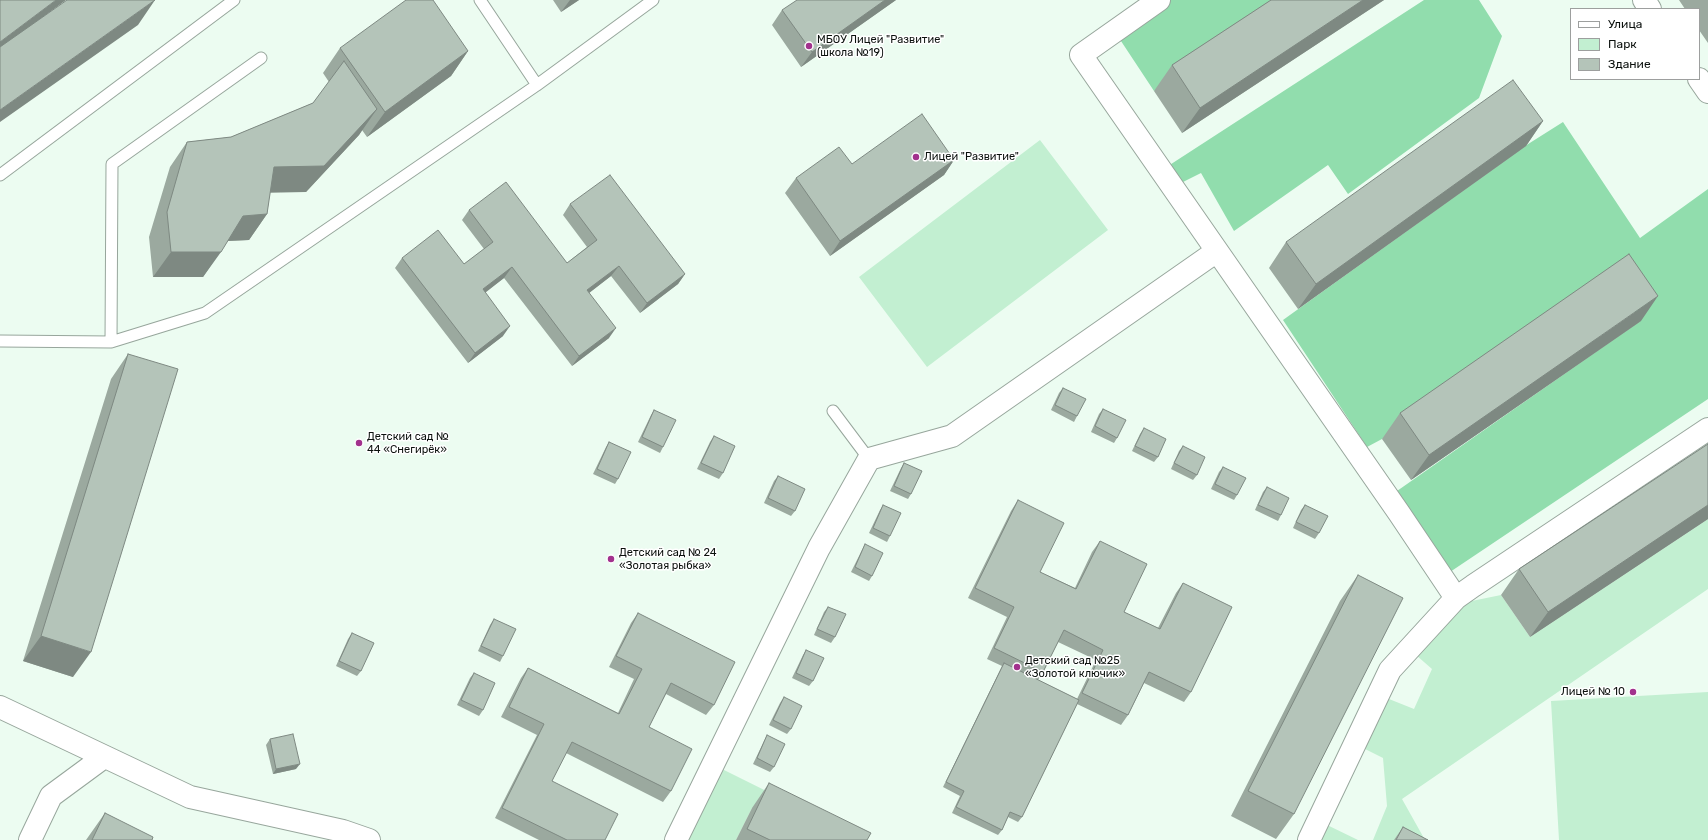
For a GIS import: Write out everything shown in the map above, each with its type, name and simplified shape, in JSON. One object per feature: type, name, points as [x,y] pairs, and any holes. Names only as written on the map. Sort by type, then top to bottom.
[{"type":"street","points":[[1159,0],[1081,55],[1456,598]]},
{"type":"street","points":[[1700,80],[1708,92]]},
{"type":"street","points":[[676,840],[818,548],[869,459],[952,436],[1217,251]]},
{"type":"street","points":[[1309,840],[1390,670],[1456,598],[1708,429]]},
{"type":"street","points":[[0,707],[104,758],[190,797],[343,831],[369,840]]},
{"type":"street","points":[[30,840],[51,796],[104,758]]},
{"type":"lane","points":[[0,174],[234,0]]},
{"type":"lane","points":[[480,0],[537,85]]},
{"type":"lane","points":[[0,341],[111,342],[205,313],[537,85],[653,0]]},
{"type":"lane","points":[[111,342],[112,164],[261,58]]},
{"type":"lane","points":[[833,411],[869,459]]},
{"type":"green space","points":[[1171,0],[1291,0],[1154,91],[1119,38]]},
{"type":"green space","points":[[1424,0],[1479,0],[1502,36],[1479,98],[1348,194],[1328,165],[1234,231],[1201,173],[1177,185],[1165,168]]},
{"type":"green space","points":[[1563,122],[1640,238],[1708,189],[1708,399],[1450,572],[1397,491],[1640,321],[1611,279],[1382,439],[1367,447],[1283,320],[1525,146]]},
{"type":"green space","points":[[1040,140],[1108,230],[927,367],[859,277]]},
{"type":"green space","points":[[1708,519],[1708,589],[1402,799],[1425,840],[1373,840],[1387,806],[1383,758],[1363,748],[1384,697],[1414,709],[1432,669],[1416,655],[1462,603],[1501,595],[1530,637]]},
{"type":"green space","points":[[1708,692],[1708,840],[1559,840],[1551,701]]},
{"type":"green space","points":[[722,769],[863,839],[752,808],[736,840],[686,840]]},
{"type":"green space","points":[[1323,823],[1358,840],[1315,840]]},
{"type":"building","points":[[0,0],[56,0],[0,42]]},
{"type":"building","points":[[67,0],[155,0],[0,110],[0,47]]},
{"type":"building","points":[[406,0],[433,0],[468,51],[385,112],[340,48]]},
{"type":"building","name":"МБОУ Лицей \"Развитие\" (школа №19)","points":[[797,0],[885,0],[812,52],[782,10]]},
{"type":"building","points":[[1271,0],[1363,0],[1200,108],[1172,65]]},
{"type":"building","points":[[344,61],[377,109],[324,166],[274,167],[267,214],[243,216],[221,252],[171,252],[167,212],[187,142],[231,137],[313,103]]},
{"type":"building","points":[[1513,80],[1543,121],[1316,284],[1286,242]]},
{"type":"building","points":[[922,114],[954,160],[840,241],[796,178],[839,147],[852,164]]},
{"type":"building","points":[[610,175],[685,274],[647,303],[619,266],[587,290],[616,328],[579,356],[512,267],[483,289],[510,326],[475,353],[402,258],[438,230],[464,264],[493,242],[469,210],[506,182],[567,263],[597,240],[570,204]]},
{"type":"building","points":[[1629,254],[1658,296],[1429,455],[1400,413]]},
{"type":"building","points":[[128,354],[178,369],[91,652],[41,636]]},
{"type":"building","points":[[1063,388],[1086,399],[1077,416],[1055,405]]},
{"type":"building","points":[[1103,409],[1126,420],[1117,438],[1095,426]]},
{"type":"building","points":[[654,410],[676,420],[663,447],[642,437]]},
{"type":"building","points":[[1144,428],[1166,439],[1158,457],[1135,446]]},
{"type":"building","points":[[714,436],[735,446],[723,473],[701,463]]},
{"type":"building","points":[[609,442],[631,452],[618,479],[597,469]]},
{"type":"building","points":[[1708,444],[1708,505],[1548,612],[1519,569]]},
{"type":"building","points":[[1183,446],[1205,457],[1197,475],[1174,463]]},
{"type":"building","points":[[904,463],[922,471],[911,494],[894,486]]},
{"type":"building","points":[[1223,467],[1246,478],[1237,495],[1215,484]]},
{"type":"building","points":[[778,476],[805,489],[795,511],[768,498]]},
{"type":"building","points":[[1267,487],[1289,498],[1281,515],[1258,505]]},
{"type":"building","points":[[1018,500],[1064,523],[1040,572],[1076,589],[1100,541],[1147,564],[1124,612],[1160,629],[1183,583],[1232,607],[1191,692],[1149,672],[1128,715],[1082,693],[1103,650],[1064,630],[1043,672],[994,648],[1014,607],[975,588]]},
{"type":"building","points":[[883,505],[901,513],[890,536],[873,528]]},
{"type":"building","points":[[1305,505],[1328,516],[1319,533],[1296,522]]},
{"type":"building","points":[[865,544],[883,553],[872,576],[855,567]]},
{"type":"building","points":[[1358,575],[1403,598],[1294,814],[1248,791]]},
{"type":"building","points":[[828,607],[846,614],[835,637],[817,629]]},
{"type":"building","points":[[638,613],[735,662],[714,705],[671,683],[649,727],[692,749],[671,791],[572,742],[552,781],[618,814],[605,840],[567,840],[502,808],[544,724],[509,707],[528,668],[619,714],[642,669],[616,656]]},
{"type":"building","points":[[494,619],[516,629],[503,656],[481,646]]},
{"type":"building","points":[[352,633],[374,643],[361,671],[339,661]]},
{"type":"building","points":[[806,650],[824,658],[813,681],[796,673]]},
{"type":"building","points":[[1004,663],[1079,700],[1022,817],[1010,812],[1002,830],[956,807],[964,791],[946,782]]},
{"type":"building","points":[[474,673],[495,683],[483,710],[461,700]]},
{"type":"building","points":[[784,697],[802,706],[791,729],[773,720]]},
{"type":"building","points":[[293,734],[300,764],[276,769],[270,739]]},
{"type":"building","points":[[767,735],[785,744],[774,767],[757,758]]},
{"type":"building","points":[[769,783],[871,833],[867,840],[770,840],[747,829]]},
{"type":"building","points":[[105,813],[153,837],[152,840],[92,840]]},
{"type":"building","points":[[1403,827],[1428,840],[1396,840]]},
{"type":"place","name":"МБОУ Лицей \"Развитие\" (школа №19)","points":[[809,46]]},
{"type":"place","name":"Лицей \"Развитие\"","points":[[916,157]]},
{"type":"place","name":"Детский сад № 44 «Снегирёк»","points":[[359,443]]},
{"type":"place","name":"Детский сад № 24 «Золотая рыбка»","points":[[611,559]]},
{"type":"place","name":"Детский сад №25 «Золотой ключик»","points":[[1017,667]]},
{"type":"place","name":"Лицей № 10","points":[[1633,692]]}]
